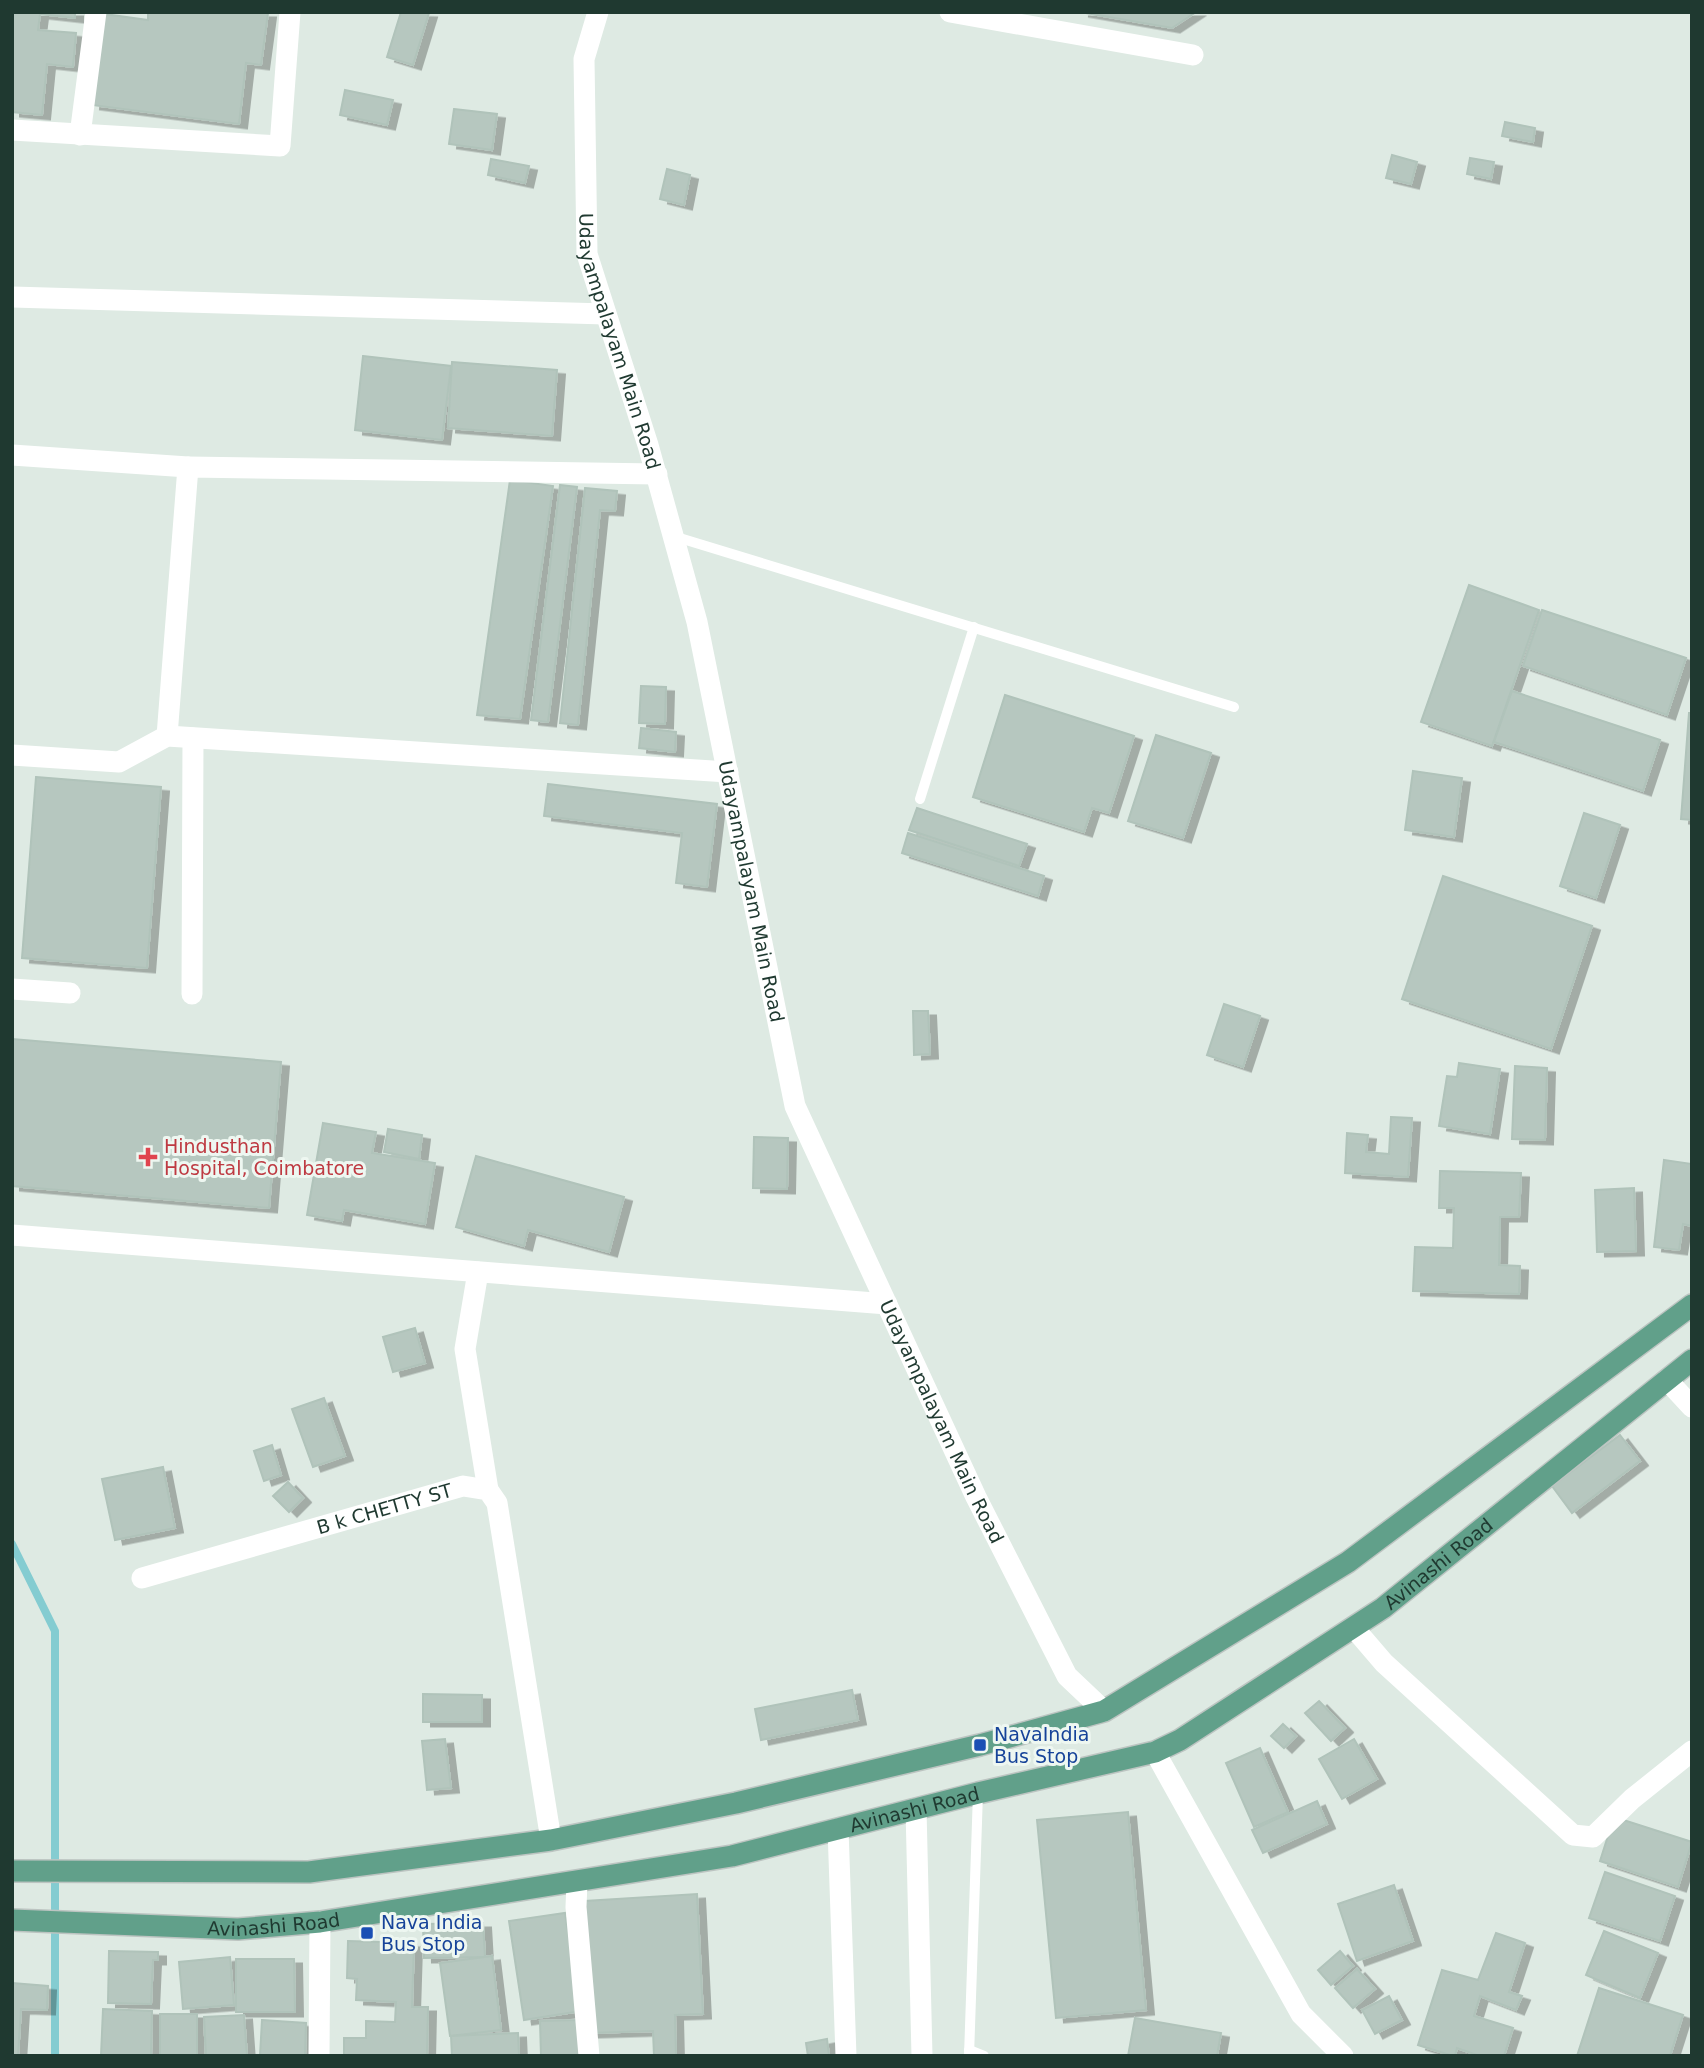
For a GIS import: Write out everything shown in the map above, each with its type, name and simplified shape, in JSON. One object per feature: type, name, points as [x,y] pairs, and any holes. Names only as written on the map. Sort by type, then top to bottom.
[{"type":"main road","points":[[13,1871],[309,1872],[551,1840],[749,1800],[980,1745],[1104,1711],[1348,1562],[1692,1305]]},
{"type":"main road","name":"Avinashi Road","points":[[13,1920],[238,1929],[320,1922],[732,1856],[978,1793],[1155,1752],[1180,1740],[1383,1608],[1692,1360]]},
{"type":"street","points":[[80,135],[96,12]]},
{"type":"street","points":[[12,130],[280,146],[290,12]]},
{"type":"street","name":"Udayampalayam Main Road","points":[[598,12],[584,59],[587,254],[657,474],[697,622],[795,1106],[976,1497],[1067,1676],[1104,1711]]},
{"type":"street","points":[[950,12],[1193,55]]},
{"type":"street","points":[[12,297],[606,314]]},
{"type":"street","points":[[12,455],[188,467],[657,474]]},
{"type":"street","points":[[167,736],[188,467]]},
{"type":"street","points":[[12,754],[119,762],[167,736],[727,772]]},
{"type":"street","points":[[192,994],[193,738]]},
{"type":"street","points":[[12,989],[71,993]]},
{"type":"street","points":[[12,1235],[887,1304]]},
{"type":"street","points":[[478,1272],[465,1349],[488,1490],[497,1503],[551,1840]]},
{"type":"street","points":[[1667,1380],[1692,1407]]},
{"type":"street","name":"B k CHETTY ST","points":[[142,1577],[463,1486],[488,1490]]},
{"type":"street","points":[[1354,1628],[1384,1663],[1573,1835],[1593,1837],[1632,1799],[1692,1751]]},
{"type":"street","points":[[1155,1752],[1301,2014],[1343,2056]]},
{"type":"street","points":[[916,1809],[922,2056]]},
{"type":"street","points":[[838,1829],[846,2056]]},
{"type":"street","points":[[577,1882],[576,1907],[589,2056]]},
{"type":"street","points":[[319,2056],[320,1922]]},
{"type":"lane","points":[[673,536],[1234,707]]},
{"type":"lane","points":[[920,799],[974,627]]},
{"type":"lane","points":[[978,1793],[969,2053],[984,2056]]},
{"type":"building","points":[[12,12],[75,12],[75,18],[40,14],[38,30],[76,33],[73,67],[47,64],[42,115],[12,112]]},
{"type":"building","points":[[148,12],[268,13],[261,65],[246,63],[239,124],[92,105],[104,14],[148,20]]},
{"type":"building","points":[[401,12],[429,13],[413,65],[387,57]]},
{"type":"building","points":[[1080,12],[1196,12],[1172,28]]},
{"type":"building","points":[[345,90],[393,100],[387,125],[340,115]]},
{"type":"building","points":[[454,109],[497,114],[492,150],[449,144]]},
{"type":"building","points":[[1505,122],[1535,128],[1533,142],[1502,136]]},
{"type":"building","points":[[1392,155],[1417,162],[1411,184],[1386,178]]},
{"type":"building","points":[[1470,158],[1494,162],[1491,179],[1467,174]]},
{"type":"building","points":[[491,159],[529,166],[525,183],[488,175]]},
{"type":"building","points":[[667,169],[690,175],[684,205],[660,199]]},
{"type":"building","points":[[363,356],[451,366],[442,440],[355,430]]},
{"type":"building","points":[[452,362],[557,370],[552,436],[448,428]]},
{"type":"building","points":[[510,480],[553,486],[520,719],[477,715]]},
{"type":"building","points":[[560,485],[577,487],[548,722],[531,720]]},
{"type":"building","points":[[585,488],[617,491],[615,511],[600,510],[578,725],[560,723]]},
{"type":"building","points":[[1469,585],[1539,610],[1492,746],[1421,722]]},
{"type":"building","points":[[1542,610],[1686,658],[1667,715],[1523,666]]},
{"type":"building","points":[[641,686],[666,687],[665,724],[639,723]]},
{"type":"building","points":[[1512,691],[1660,740],[1643,791],[1494,742]]},
{"type":"building","points":[[1005,695],[1134,736],[1109,813],[1092,808],[1084,832],[973,797]]},
{"type":"building","points":[[1689,713],[1692,713],[1692,820],[1681,819]]},
{"type":"building","points":[[641,728],[676,732],[675,752],[639,748]]},
{"type":"building","points":[[1156,735],[1211,753],[1183,838],[1128,821]]},
{"type":"building","points":[[1413,771],[1462,778],[1454,837],[1405,830]]},
{"type":"building","points":[[36,777],[161,787],[147,968],[22,958]]},
{"type":"building","points":[[548,784],[717,804],[707,887],[676,883],[682,833],[544,816]]},
{"type":"building","points":[[917,808],[1027,844],[1019,866],[909,830]]},
{"type":"building","points":[[1584,813],[1620,825],[1596,898],[1560,886]]},
{"type":"building","points":[[908,833],[1044,876],[1038,896],[902,853]]},
{"type":"building","points":[[1443,876],[1592,926],[1551,1049],[1402,999]]},
{"type":"building","points":[[1224,1004],[1260,1016],[1243,1067],[1207,1055]]},
{"type":"building","points":[[913,1011],[928,1011],[930,1054],[914,1055]]},
{"type":"building","points":[[12,1039],[281,1062],[269,1208],[12,1186]]},
{"type":"building","points":[[1459,1063],[1500,1069],[1490,1134],[1439,1126],[1447,1076],[1457,1077]]},
{"type":"building","points":[[1515,1066],[1547,1068],[1545,1140],[1512,1139]]},
{"type":"building","points":[[1391,1117],[1412,1118],[1408,1177],[1345,1173],[1347,1133],[1368,1135],[1366,1152],[1389,1154]]},
{"type":"building","points":[[323,1123],[376,1132],[372,1153],[435,1163],[425,1224],[344,1210],[342,1221],[307,1215]]},
{"type":"building","points":[[388,1129],[422,1135],[419,1159],[384,1152]]},
{"type":"building","points":[[754,1137],[788,1138],[787,1189],[753,1188]]},
{"type":"building","points":[[476,1156],[624,1197],[609,1252],[528,1230],[524,1246],[456,1227]]},
{"type":"building","points":[[1664,1160],[1692,1164],[1692,1226],[1683,1224],[1679,1250],[1654,1247]]},
{"type":"building","points":[[1440,1171],[1521,1173],[1519,1217],[1500,1217],[1499,1265],[1520,1266],[1519,1294],[1413,1291],[1415,1247],[1453,1248],[1454,1208],[1439,1208]]},
{"type":"building","points":[[1634,1188],[1636,1251],[1597,1252],[1595,1190]]},
{"type":"building","points":[[415,1328],[425,1363],[393,1372],[383,1337]]},
{"type":"building","points":[[324,1398],[345,1456],[313,1467],[292,1409]]},
{"type":"building","points":[[1620,1435],[1640,1461],[1572,1513],[1552,1486]]},
{"type":"building","points":[[272,1445],[281,1475],[264,1481],[254,1451]]},
{"type":"building","points":[[163,1467],[175,1528],[115,1540],[102,1479]]},
{"type":"building","points":[[288,1482],[303,1498],[289,1512],[273,1496]]},
{"type":"building","points":[[852,1690],[858,1720],[761,1740],[755,1709]]},
{"type":"building","points":[[423,1694],[482,1695],[482,1722],[423,1722]]},
{"type":"building","points":[[1319,1701],[1345,1728],[1331,1741],[1305,1713]]},
{"type":"building","points":[[1283,1724],[1296,1736],[1284,1748],[1271,1736]]},
{"type":"building","points":[[445,1739],[451,1788],[427,1790],[422,1741]]},
{"type":"building","points":[[1354,1739],[1377,1779],[1342,1799],[1319,1759]]},
{"type":"building","points":[[1260,1748],[1288,1812],[1254,1827],[1226,1763]]},
{"type":"building","points":[[1317,1801],[1327,1824],[1263,1853],[1252,1830]]},
{"type":"building","points":[[1128,1812],[1146,2010],[1056,2018],[1037,1820]]},
{"type":"building","points":[[1614,1817],[1692,1842],[1678,1887],[1600,1861]]},
{"type":"building","points":[[1605,1872],[1675,1896],[1660,1941],[1589,1918]]},
{"type":"building","points":[[1394,1885],[1413,1941],[1357,1961],[1338,1904]]},
{"type":"building","points":[[697,1894],[703,2014],[675,2015],[676,2056],[654,2056],[653,2031],[590,2033],[585,1901]]},
{"type":"building","points":[[565,1913],[581,2011],[524,2020],[509,1921]]},
{"type":"building","points":[[483,1923],[485,1957],[424,1958],[423,1924]]},
{"type":"building","points":[[1604,1931],[1658,1953],[1640,1998],[1586,1975]]},
{"type":"building","points":[[1496,1933],[1525,1943],[1509,1992],[1522,1996],[1516,2010],[1480,1996],[1474,2016],[1513,2028],[1504,2056],[1480,2056],[1457,2048],[1453,2056],[1418,2045],[1442,1970],[1478,1980]]},
{"type":"building","points":[[348,1941],[414,1943],[412,2007],[428,2007],[427,2056],[344,2056],[344,2038],[366,2038],[366,2021],[395,2022],[396,2002],[356,2000],[357,1979],[347,1978]]},
{"type":"building","points":[[109,1951],[158,1952],[158,1960],[153,1960],[151,2004],[108,2003]]},
{"type":"building","points":[[1340,1951],[1353,1966],[1331,1985],[1318,1970]]},
{"type":"building","points":[[492,1956],[501,2030],[450,2036],[440,1963]]},
{"type":"building","points":[[230,1957],[234,2005],[183,2009],[179,1962]]},
{"type":"building","points":[[236,1959],[294,1959],[295,2012],[236,2012]]},
{"type":"building","points":[[1357,1969],[1375,1989],[1353,2008],[1335,1988]]},
{"type":"building","points":[[12,1983],[48,1986],[47,2010],[21,2009],[18,2056],[12,2056]]},
{"type":"building","points":[[1599,1988],[1683,2015],[1670,2056],[1577,2056]]},
{"type":"building","points":[[1389,1996],[1402,2020],[1375,2034],[1362,2010]]},
{"type":"building","points":[[103,2009],[152,2011],[151,2056],[101,2056]]},
{"type":"building","points":[[160,2014],[197,2014],[197,2056],[160,2056]]},
{"type":"building","points":[[244,2015],[247,2056],[206,2056],[204,2017]]},
{"type":"building","points":[[1135,2018],[1221,2033],[1217,2056],[1128,2056]]},
{"type":"building","points":[[262,2020],[306,2023],[305,2056],[260,2056]]},
{"type":"building","points":[[578,2020],[579,2056],[541,2056],[540,2021]]},
{"type":"building","points":[[518,2033],[519,2056],[452,2056],[451,2036]]},
{"type":"building","points":[[827,2039],[829,2056],[808,2056],[806,2043]]},
{"type":"waterway","points":[[12,1544],[55,1631],[55,2056]]},
{"type":"place","name":"Hindusthan Hospital, Coimbatore","points":[[148,1157]]},
{"type":"place","name":"NavaIndia Bus Stop","points":[[980,1745]]},
{"type":"place","name":"Nava India Bus Stop","points":[[367,1933]]}]
